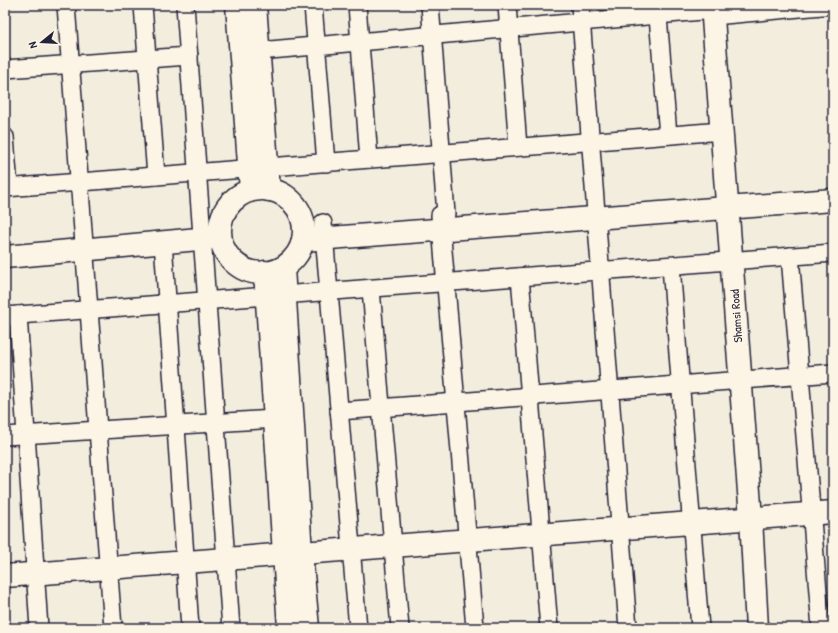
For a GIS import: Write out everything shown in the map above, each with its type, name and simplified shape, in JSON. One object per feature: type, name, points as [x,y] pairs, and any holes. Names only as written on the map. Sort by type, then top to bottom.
[{"type":"street","points":[[66,5],[113,628]]},
{"type":"street","points":[[143,5],[156,176]]},
{"type":"street","points":[[185,5],[198,173],[212,238],[208,301],[231,628]]},
{"type":"street","points":[[237,5],[260,190]]},
{"type":"street","points":[[255,5],[259,51],[258,168]]},
{"type":"street","points":[[313,5],[326,163]]},
{"type":"street","points":[[357,5],[369,159]]},
{"type":"street","points":[[430,5],[441,153],[445,283],[475,628]]},
{"type":"street","points":[[507,5],[518,147]]},
{"type":"street","points":[[580,5],[628,628]]},
{"type":"street","points":[[259,51],[582,23],[657,10],[713,11],[833,5]]},
{"type":"street","points":[[657,10],[668,135]]},
{"type":"street","name":"Shamsi Road","points":[[713,11],[751,518],[757,628]]},
{"type":"street","points":[[5,69],[189,56]]},
{"type":"street","points":[[5,137],[7,188],[722,131]]},
{"type":"street","points":[[728,201],[833,186]]},
{"type":"street","points":[[212,238],[229,205],[239,196],[260,190],[278,192],[289,199],[313,231],[329,292],[358,628]]},
{"type":"street","points":[[212,238],[230,258],[242,267],[255,272],[274,270],[294,259],[313,231],[442,219],[595,211],[728,201],[833,200]]},
{"type":"street","points":[[5,257],[212,238]]},
{"type":"street","points":[[163,242],[190,628]]},
{"type":"street","points":[[39,628],[26,434],[11,316],[833,253]]},
{"type":"street","points":[[790,256],[821,628]]},
{"type":"street","points":[[671,266],[700,628]]},
{"type":"street","points":[[274,270],[292,554],[289,628]]},
{"type":"street","points":[[520,277],[549,628]]},
{"type":"street","points":[[372,288],[400,628]]},
{"type":"street","points":[[276,296],[275,419],[292,554],[308,628]]},
{"type":"street","points":[[339,411],[833,373]]},
{"type":"street","points":[[5,436],[275,419]]},
{"type":"street","points":[[5,576],[833,512]]}]
